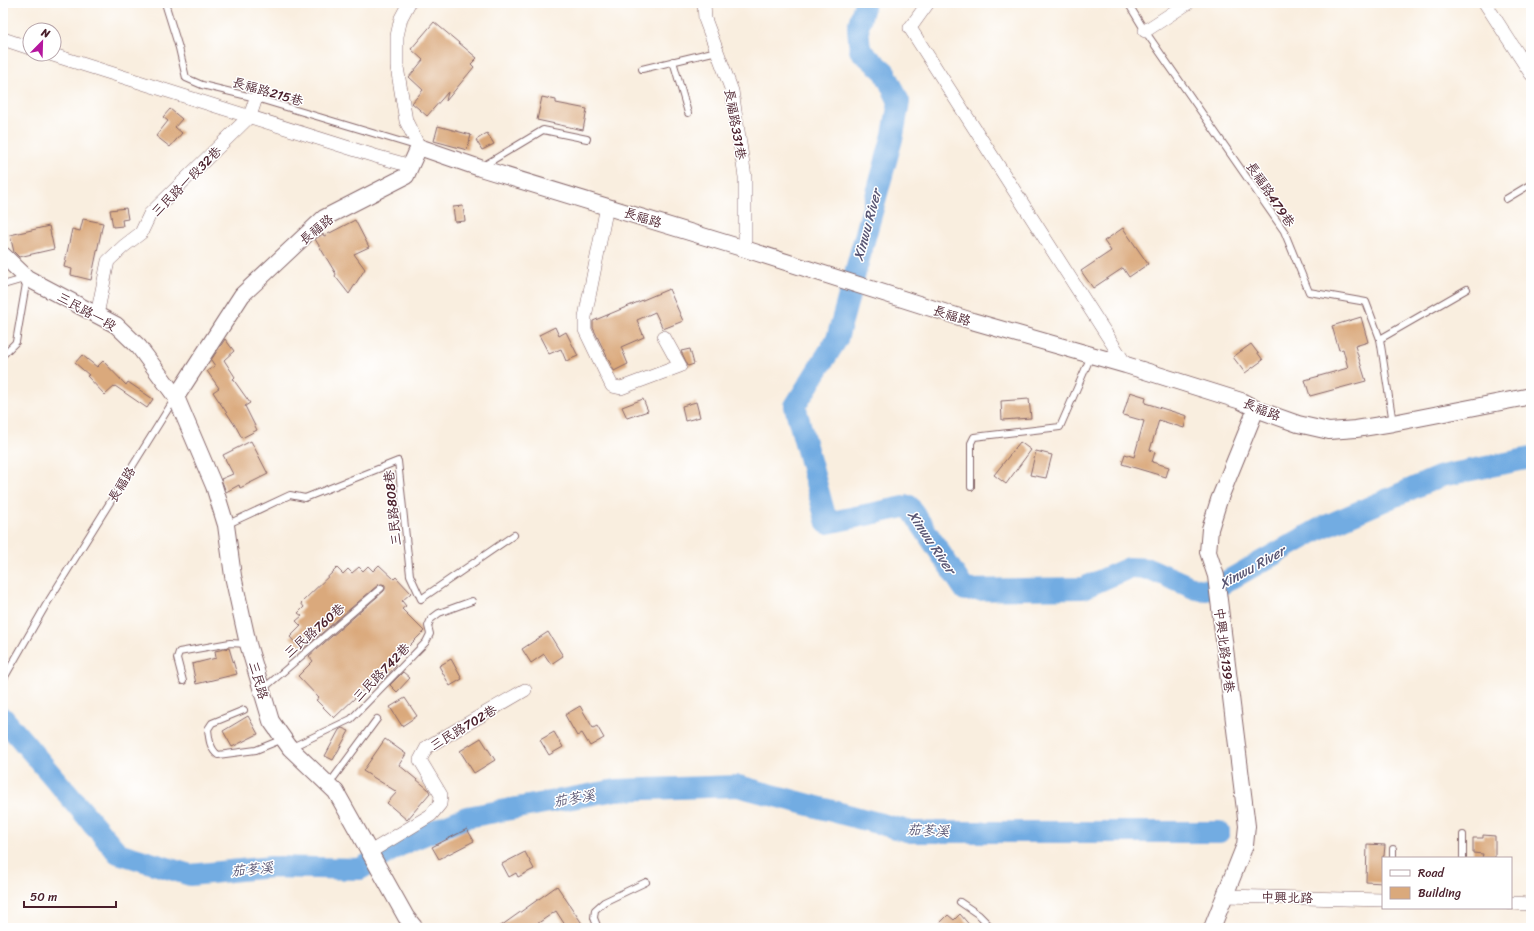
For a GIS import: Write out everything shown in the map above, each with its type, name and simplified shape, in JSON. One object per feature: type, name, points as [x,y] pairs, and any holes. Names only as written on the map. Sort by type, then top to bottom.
[{"type":"street","points":[[409,3],[401,18],[397,36],[397,67],[406,121],[419,147]]},
{"type":"street","name":"長福路331巷","points":[[704,3],[705,19],[732,91],[745,177],[745,249]]},
{"type":"street","points":[[928,3],[910,28],[1126,365]]},
{"type":"street","points":[[1145,31],[1188,3]]},
{"type":"street","points":[[1485,3],[1531,74]]},
{"type":"street","points":[[3,39],[22,45]]},
{"type":"street","points":[[62,57],[253,107],[376,156],[412,166]]},
{"type":"street","name":"三民路一段32巷","points":[[97,315],[108,261],[141,233],[150,214],[253,107]]},
{"type":"street","name":"長福路","points":[[176,397],[242,296],[324,218],[406,176],[412,166],[419,147],[480,168],[607,206],[972,321],[1241,400],[1256,408],[1298,424],[1329,431],[1356,429],[1393,423],[1531,396]]},
{"type":"street","points":[[607,206],[585,317],[585,330],[612,386],[621,388],[680,366],[664,337]]},
{"type":"street","name":"三民路一段","points":[[3,255],[27,278],[116,326],[139,347],[176,397]]},
{"type":"street","name":"三民路","points":[[176,397],[214,486],[226,525],[233,576],[248,644],[271,721],[287,744],[336,792],[406,917],[415,928]]},
{"type":"street","name":"中興北路139巷","points":[[1224,896],[1245,845],[1247,826],[1216,576],[1208,552],[1210,529],[1219,500],[1256,408]]},
{"type":"street","name":"三民路702巷","points":[[373,857],[431,815],[440,804],[441,795],[420,760],[426,747],[525,690]]},
{"type":"street","points":[[1212,928],[1224,896]]},
{"type":"street","name":"中興北路","points":[[1224,896],[1382,900]]},
{"type":"street","points":[[1512,903],[1531,904]]},
{"type":"lane","name":"長福路215巷","points":[[165,3],[179,48],[186,78],[253,107],[419,147]]},
{"type":"lane","name":"長福路479巷","points":[[1128,3],[1145,31],[1284,231],[1309,292],[1366,302],[1380,339],[1393,423]]},
{"type":"lane","points":[[642,69],[717,51]]},
{"type":"lane","points":[[673,61],[688,112]]},
{"type":"lane","points":[[480,168],[543,130],[587,139]]},
{"type":"lane","points":[[1506,199],[1531,184]]},
{"type":"lane","points":[[3,285],[27,278],[16,342],[3,355]]},
{"type":"lane","points":[[1380,339],[1467,289]]},
{"type":"lane","points":[[971,487],[971,443],[974,437],[1060,427],[1091,356]]},
{"type":"lane","name":"長福路","points":[[3,680],[46,605],[176,397]]},
{"type":"lane","name":"三民路808巷","points":[[226,525],[290,495],[305,498],[398,461],[410,575],[421,599],[514,535]]},
{"type":"lane","name":"三民路760巷","points":[[262,690],[381,588]]},
{"type":"lane","name":"三民路742巷","points":[[244,710],[212,723],[208,729],[211,746],[214,752],[218,755],[287,744],[351,719],[426,642],[430,634],[428,626],[431,619],[439,612],[472,601]]},
{"type":"lane","points":[[183,681],[177,658],[179,652],[230,643],[248,644]]},
{"type":"lane","points":[[328,785],[377,720]]},
{"type":"lane","points":[[1463,835],[1463,857]]},
{"type":"lane","points":[[1393,849],[1393,857]]},
{"type":"lane","points":[[598,928],[594,918],[594,910],[604,902],[646,882]]},
{"type":"lane","points":[[960,902],[979,915],[992,928]]},
{"type":"building","points":[[434,22],[477,58],[471,64],[474,67],[446,101],[448,92],[427,116],[412,103],[423,90],[409,77],[423,60],[411,49]]},
{"type":"building","points":[[542,97],[556,100],[556,103],[587,109],[583,130],[537,120]]},
{"type":"building","points":[[170,109],[182,119],[175,127],[182,133],[170,147],[156,136],[168,121],[163,117]]},
{"type":"building","points":[[438,126],[471,135],[467,150],[434,141]]},
{"type":"building","points":[[487,133],[494,144],[482,150],[476,140]]},
{"type":"building","points":[[463,206],[465,221],[455,222],[453,207]]},
{"type":"building","points":[[126,208],[128,219],[122,220],[123,226],[113,227],[110,210]]},
{"type":"building","points":[[83,219],[103,223],[91,280],[71,275],[72,269],[64,267],[72,229],[80,231]]},
{"type":"building","points":[[355,220],[369,247],[354,254],[365,269],[349,294],[335,276],[336,274],[315,239]]},
{"type":"building","points":[[49,226],[54,249],[19,257],[14,252],[10,235]]},
{"type":"building","points":[[1123,228],[1148,264],[1129,277],[1123,268],[1093,288],[1081,271],[1111,251],[1104,241]]},
{"type":"building","points":[[669,289],[683,321],[663,329],[655,312],[637,320],[644,337],[621,347],[628,364],[614,371],[593,328],[593,321]]},
{"type":"building","points":[[1361,317],[1368,342],[1355,346],[1366,381],[1310,396],[1305,380],[1348,368],[1343,349],[1339,350],[1332,326]]},
{"type":"building","points":[[555,327],[559,336],[566,332],[578,356],[566,361],[561,349],[549,354],[539,335]]},
{"type":"building","points":[[225,339],[234,351],[224,360],[235,377],[233,379],[250,403],[245,406],[257,430],[242,438],[213,392],[219,388],[207,371],[215,366],[211,360]]},
{"type":"building","points":[[1251,344],[1263,360],[1245,373],[1233,357]]},
{"type":"building","points":[[690,349],[694,364],[688,366],[681,351]]},
{"type":"building","points":[[82,355],[97,367],[103,361],[126,385],[128,382],[153,399],[147,408],[115,386],[105,395],[87,376],[89,375],[75,363]]},
{"type":"building","points":[[1130,392],[1146,397],[1145,403],[1187,416],[1184,428],[1159,420],[1150,450],[1155,452],[1152,462],[1169,467],[1166,477],[1122,464],[1125,454],[1134,457],[1144,421],[1123,415]]},
{"type":"building","points":[[643,399],[648,411],[627,418],[622,407]]},
{"type":"building","points":[[1029,399],[1031,418],[1002,420],[1001,401]]},
{"type":"building","points":[[696,402],[700,417],[685,421],[682,406]]},
{"type":"building","points":[[251,441],[268,474],[240,488],[239,485],[226,492],[221,479],[233,474],[223,455]]},
{"type":"building","points":[[1020,442],[1031,450],[1006,484],[994,475]]},
{"type":"building","points":[[1036,451],[1052,455],[1046,478],[1030,475]]},
{"type":"building","points":[[379,565],[394,579],[396,577],[411,593],[402,601],[406,606],[402,609],[424,631],[393,662],[396,666],[384,679],[379,675],[334,718],[316,700],[319,698],[298,676],[313,661],[309,656],[384,591],[385,585],[378,585],[302,650],[290,637],[301,626],[296,621],[302,616],[298,613],[304,607],[301,603],[337,568],[343,574],[348,569],[352,573],[359,567],[363,571],[368,566],[373,571]]},
{"type":"building","points":[[548,632],[563,656],[551,664],[544,654],[531,663],[522,649]]},
{"type":"building","points":[[229,648],[237,674],[196,684],[192,664],[216,658],[215,651]]},
{"type":"building","points":[[451,659],[462,679],[450,686],[439,666]]},
{"type":"building","points":[[403,672],[410,678],[397,692],[390,685]]},
{"type":"building","points":[[405,698],[417,716],[402,726],[390,707]]},
{"type":"building","points":[[580,706],[593,728],[597,726],[604,738],[590,746],[582,733],[577,736],[565,715]]},
{"type":"building","points":[[248,716],[258,734],[232,747],[223,731]]},
{"type":"building","points":[[342,728],[349,731],[333,760],[325,756],[339,730]]},
{"type":"building","points":[[554,732],[563,747],[549,755],[540,740]]},
{"type":"building","points":[[481,738],[495,760],[474,773],[460,751]]},
{"type":"building","points":[[385,739],[406,754],[399,765],[428,789],[430,793],[407,820],[387,803],[397,792],[363,771]]},
{"type":"building","points":[[467,829],[474,841],[439,859],[432,847]]},
{"type":"building","points":[[1483,835],[1495,836],[1495,857],[1482,857],[1483,854],[1473,853],[1473,838],[1483,838]]},
{"type":"building","points":[[1367,844],[1385,845],[1384,856],[1382,857],[1382,883],[1366,882]]},
{"type":"building","points":[[525,852],[534,869],[518,877],[516,873],[509,877],[502,864]]},
{"type":"building","points":[[557,886],[585,928],[567,928],[556,911],[531,928],[498,928]]},
{"type":"building","points":[[960,914],[972,928],[945,928],[940,923],[948,915],[954,920]]},
{"type":"waterway","name":"Xinwu River","points":[[865,3],[858,27],[860,50],[885,72],[899,102],[893,135],[837,339],[795,406],[827,523],[909,506],[965,590],[1083,588],[1129,568],[1150,569],[1196,589],[1206,590],[1215,588],[1319,529],[1441,476],[1531,458]]},
{"type":"waterway","name":"茄苳溪","points":[[3,718],[118,853],[190,875],[271,867],[360,869],[404,843],[467,817],[616,790],[738,786],[911,832],[1219,832]]}]
